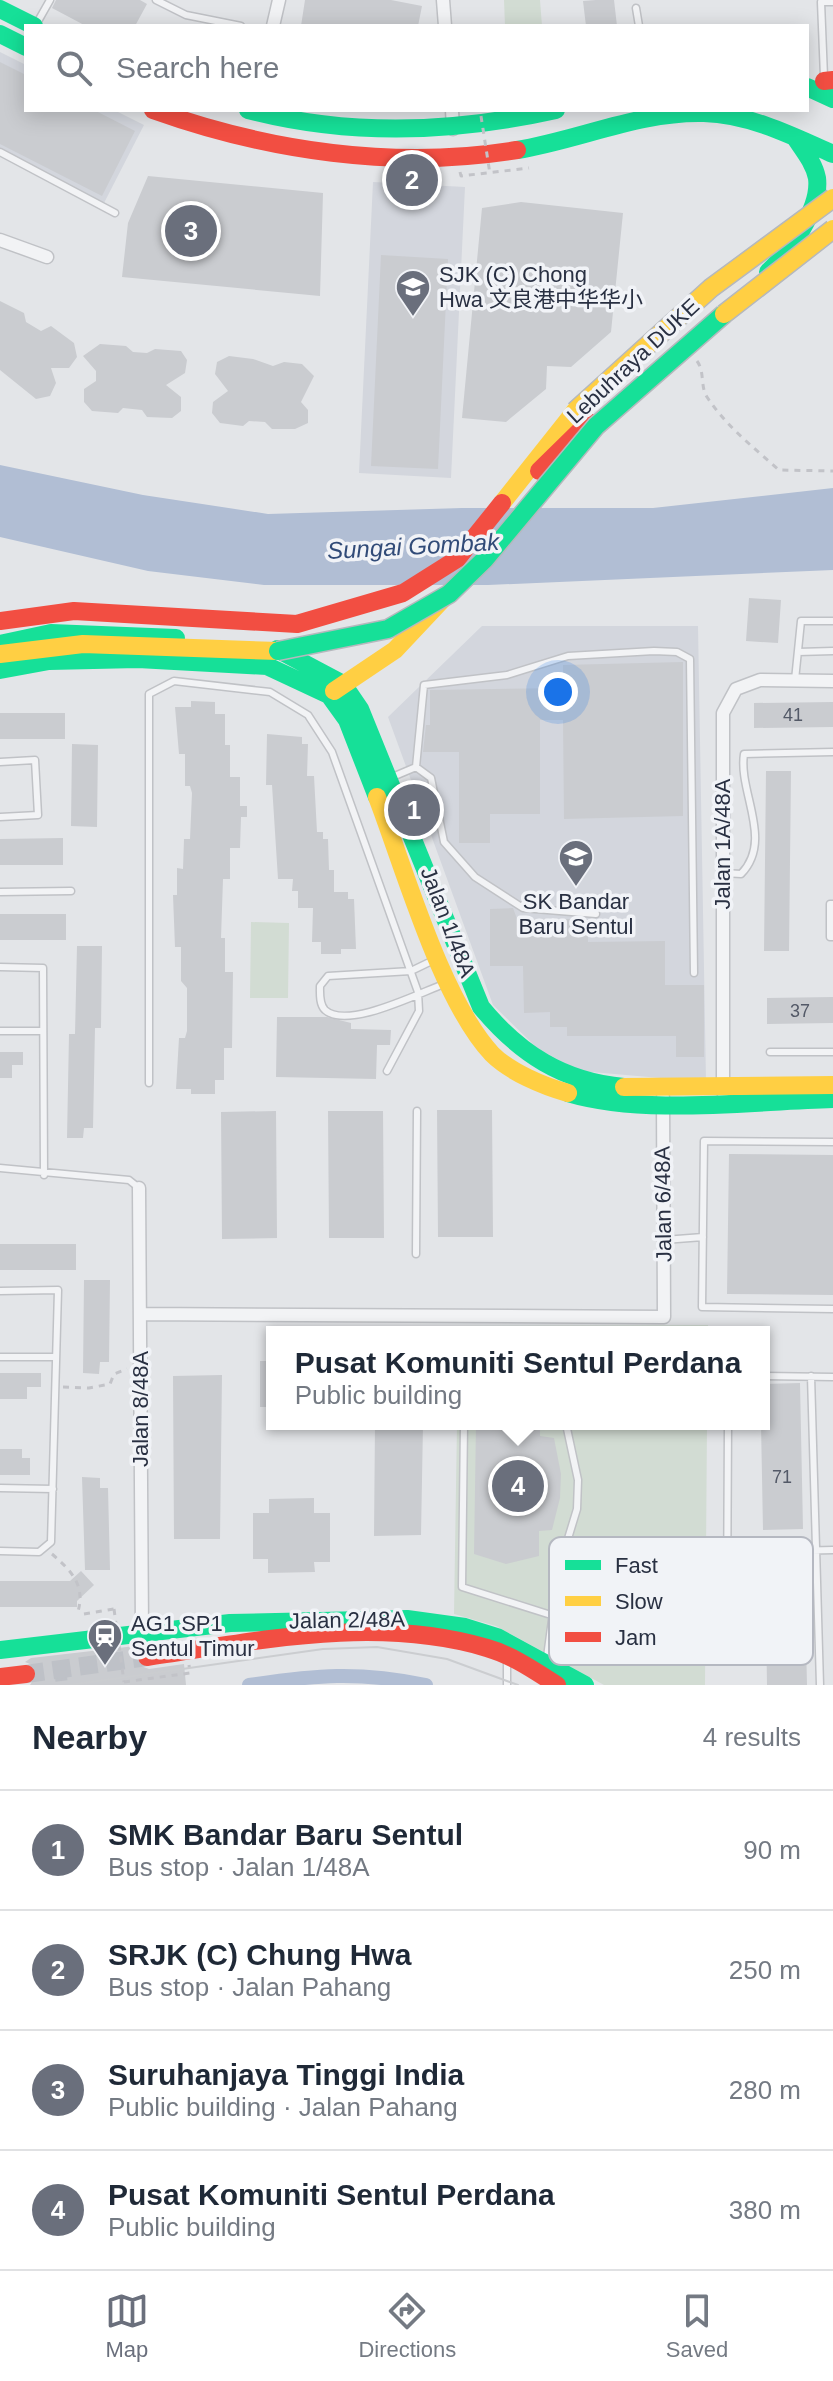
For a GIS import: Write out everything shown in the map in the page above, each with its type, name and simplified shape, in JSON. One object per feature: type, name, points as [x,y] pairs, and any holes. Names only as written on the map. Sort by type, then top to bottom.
[{"type":"main road","points":[[0,9],[31,24]]},
{"type":"main road","points":[[0,34],[24,46]]},
{"type":"main road","points":[[821,82],[833,99]]},
{"type":"main road","points":[[160,112],[278,145],[458,156],[514,150],[690,112],[734,118],[833,154]]},
{"type":"main road","points":[[261,112],[367,127],[452,119],[506,123],[548,112]]},
{"type":"main road","points":[[0,670],[49,661],[138,659],[267,666],[336,689],[395,650],[429,618],[546,463],[683,340],[778,264],[811,207],[817,185],[813,163],[796,139]]},
{"type":"main road","points":[[815,146],[833,139]]},
{"type":"main road","name":"Lebuhraya DUKE","points":[[0,621],[74,611],[297,624],[403,593],[457,559],[575,411],[711,288],[833,198]]},
{"type":"main road","name":"Lebuhraya DUKE","points":[[0,654],[83,644],[278,651],[331,642],[399,623],[449,594],[485,559],[596,426],[732,307],[833,229]]},
{"type":"main road","name":"Jalan 1/48A","points":[[0,644],[65,633],[136,634],[272,646],[336,689],[360,709],[481,1007],[496,1028],[513,1046],[546,1067],[581,1081],[663,1097]]},
{"type":"main road","name":"Jalan 1/48A","points":[[336,689],[448,983],[465,1019],[494,1056],[546,1087],[587,1099],[723,1095],[833,1085]]},
{"type":"main road","name":"Jalan 1/48A","points":[[723,1095],[833,1099]]},
{"type":"main road","name":"Jalan 2/48A","points":[[0,1650],[142,1630],[358,1617],[425,1620],[486,1633],[549,1674]]},
{"type":"main road","name":"Jalan 2/48A","points":[[147,1657],[260,1641],[369,1633],[422,1635],[463,1642],[585,1685]]},
{"type":"main road","points":[[0,1677],[26,1674]]},
{"type":"street","points":[[273,24],[279,0]]},
{"type":"street","points":[[443,0],[445,24]]},
{"type":"street","points":[[0,240],[47,257]]},
{"type":"street","name":"Jalan 1A/48A","points":[[723,1095],[723,713],[736,689],[760,680],[833,681]]},
{"type":"street","name":"Jalan 6/48A","points":[[141,1314],[664,1317],[663,1097]]},
{"type":"street","name":"Jalan 8/48A","points":[[139,1188],[142,1630]]},
{"type":"lane","points":[[36,24],[50,0]]},
{"type":"lane","points":[[156,0],[186,15],[231,24]]},
{"type":"lane","points":[[821,82],[824,57],[821,2],[833,2]]},
{"type":"lane","points":[[636,8],[639,24]]},
{"type":"lane","points":[[824,57],[833,58]]},
{"type":"lane","points":[[0,152],[115,213]]},
{"type":"lane","points":[[795,680],[801,621],[833,621]]},
{"type":"lane","points":[[416,767],[424,685],[507,675],[568,656],[654,651],[677,652],[690,659],[694,973]]},
{"type":"lane","points":[[798,652],[833,651]]},
{"type":"lane","points":[[149,1083],[149,694],[174,681],[270,692],[308,715],[332,752],[418,992],[419,1011],[387,1071]]},
{"type":"lane","points":[[721,873],[741,874],[750,865],[754,843],[753,805],[741,767],[744,754],[833,752]]},
{"type":"lane","points":[[0,762],[35,760],[38,815],[0,817]]},
{"type":"lane","points":[[390,778],[416,767]]},
{"type":"lane","points":[[416,767],[431,778],[444,842],[475,877],[523,908],[596,914]]},
{"type":"lane","points":[[0,892],[71,891]]},
{"type":"lane","points":[[833,904],[830,904],[830,937],[833,937]]},
{"type":"lane","points":[[439,958],[411,971],[328,976],[320,986],[320,1001],[325,1009],[336,1015],[361,1015],[448,983]]},
{"type":"lane","points":[[0,967],[43,968],[44,1175]]},
{"type":"lane","points":[[0,1031],[43,1031]]},
{"type":"lane","points":[[770,1052],[833,1052]]},
{"type":"lane","points":[[416,1254],[417,1111]]},
{"type":"lane","points":[[833,1142],[704,1141],[702,1307],[833,1309]]},
{"type":"lane","points":[[0,1168],[44,1175],[129,1180],[139,1188]]},
{"type":"lane","points":[[664,1240],[703,1237]]},
{"type":"lane","points":[[0,1291],[58,1290],[51,1542],[47,1549],[0,1551]]},
{"type":"lane","points":[[0,1357],[55,1357]]},
{"type":"lane","points":[[770,1376],[833,1377]]},
{"type":"lane","points":[[811,1376],[820,1685]]},
{"type":"lane","points":[[464,1430],[462,1587],[549,1614]]},
{"type":"lane","points":[[567,1430],[578,1480],[577,1509],[568,1537]]},
{"type":"lane","points":[[727,1537],[728,1430]]},
{"type":"lane","points":[[0,1488],[53,1489]]},
{"type":"lane","points":[[813,1551],[833,1550]]},
{"type":"lane","points":[[507,1685],[508,1656]]},
{"type":"path","points":[[481,116],[490,174]]},
{"type":"path","points":[[461,176],[529,168]]},
{"type":"path","points":[[683,340],[702,368],[704,393],[727,424],[758,452],[779,470],[833,471]]},
{"type":"path","points":[[55,1387],[89,1388],[110,1384],[114,1374],[140,1368]]},
{"type":"path","points":[[47,1549],[78,1581],[82,1601],[77,1615]]},
{"type":"path","points":[[84,1614],[114,1609],[124,1682],[190,1673],[189,1666]]},
{"type":"shaded area","points":[[504,0],[540,0],[542,24],[505,24]]},
{"type":"shaded area","points":[[0,52],[24,64],[24,112],[118,112],[144,125],[104,203],[0,149]]},
{"type":"shaded area","name":"SJK (C) Chong Hwa 文良港中华华小","points":[[373,182],[465,187],[451,478],[359,473]]},
{"type":"shaded area","name":"SK Bandar Baru Sentul","points":[[482,626],[698,626],[706,1082],[580,1071],[538,1049],[493,1005],[388,717]]},
{"type":"shaded area","points":[[251,922],[289,923],[288,998],[250,998]]},
{"type":"shaded area","points":[[708,1325],[708,1326],[458,1326]]},
{"type":"shaded area","points":[[457,1430],[707,1430],[706,1537],[549,1537],[549,1655],[496,1626],[454,1614]]},
{"type":"shaded area","points":[[567,1665],[705,1665],[705,1685],[604,1685]]},
{"type":"water","name":"Sungai Gombak","points":[[0,465],[143,495],[268,514],[462,508],[653,508],[833,488],[833,570],[488,585],[264,585],[148,571],[0,537]]},
{"type":"building","points":[[56,0],[140,0],[147,4],[136,24],[82,24],[52,8]]},
{"type":"building","points":[[305,0],[391,0],[422,6],[418,24],[301,24]]},
{"type":"building","points":[[614,0],[617,24],[586,24],[583,1]]},
{"type":"building","points":[[0,62],[24,74],[24,112],[98,112],[135,131],[102,196],[0,144]]},
{"type":"building","points":[[148,176],[323,193],[320,296],[122,277],[128,223]]},
{"type":"building","points":[[521,202],[623,213],[611,332],[571,367],[547,366],[546,389],[506,422],[462,418],[482,208]]},
{"type":"building","points":[[381,255],[448,259],[438,469],[371,466]]},
{"type":"building","points":[[0,301],[24,313],[26,322],[41,331],[51,326],[74,343],[77,357],[69,368],[51,368],[56,383],[50,396],[36,399],[0,370]]},
{"type":"building","points":[[100,344],[126,346],[133,352],[147,353],[155,349],[181,351],[187,360],[185,373],[166,385],[181,397],[181,411],[172,418],[147,417],[142,410],[123,408],[118,413],[92,411],[84,402],[84,389],[96,381],[96,371],[83,356]]},
{"type":"building","points":[[229,356],[273,366],[284,362],[302,364],[314,376],[301,402],[308,410],[308,423],[295,429],[272,429],[265,422],[249,421],[243,426],[220,423],[212,413],[213,402],[228,391],[215,374],[217,362]]},
{"type":"building","points":[[749,598],[781,600],[778,643],[746,641]]},
{"type":"building","points":[[683,662],[683,816],[564,819],[563,720],[540,720],[540,814],[490,814],[490,843],[459,843],[459,752],[423,752],[426,725],[430,725],[430,690],[563,688],[563,665]]},
{"type":"building","points":[[191,701],[215,702],[215,714],[225,714],[225,745],[230,745],[230,777],[240,777],[240,806],[247,806],[247,817],[241,817],[240,848],[230,848],[230,879],[223,879],[221,938],[225,938],[225,972],[233,972],[232,1048],[224,1048],[224,1080],[215,1080],[215,1094],[191,1094],[191,1089],[176,1089],[179,1038],[185,1038],[187,1031],[187,988],[181,981],[181,947],[175,947],[173,895],[177,895],[177,868],[183,869],[184,839],[190,839],[192,793],[190,786],[185,786],[185,754],[179,754],[175,707],[191,707]]},
{"type":"building","points":[[833,702],[833,727],[754,728],[754,703]]},
{"type":"building","points":[[0,713],[65,713],[65,739],[0,739]]},
{"type":"building","points":[[267,734],[302,737],[302,744],[308,744],[307,776],[314,776],[317,832],[323,832],[323,839],[328,839],[329,870],[334,870],[334,892],[348,892],[348,899],[354,899],[356,949],[341,949],[341,954],[321,954],[321,942],[312,942],[313,908],[298,908],[298,891],[292,891],[293,879],[278,879],[272,785],[266,785]]},
{"type":"building","points":[[72,744],[98,745],[97,827],[71,826]]},
{"type":"building","points":[[766,771],[791,771],[789,951],[764,951]]},
{"type":"building","points":[[63,838],[63,865],[0,865],[0,839]]},
{"type":"building","points":[[513,908],[517,919],[588,919],[588,942],[665,941],[665,985],[704,985],[704,1057],[676,1057],[676,1036],[567,1036],[567,1027],[550,1027],[550,1012],[524,1013],[523,966],[490,966],[490,909]]},
{"type":"building","points":[[0,914],[66,914],[66,940],[0,940]]},
{"type":"building","points":[[77,946],[102,946],[101,1028],[95,1028],[93,1128],[84,1128],[83,1138],[67,1138],[69,1034],[75,1034]]},
{"type":"building","points":[[833,997],[833,1023],[767,1024],[767,998]]},
{"type":"building","points":[[277,1017],[327,1017],[351,1023],[351,1029],[391,1030],[390,1045],[377,1045],[376,1079],[276,1077]]},
{"type":"building","points":[[0,1052],[23,1052],[23,1065],[12,1065],[12,1078],[0,1078]]},
{"type":"building","points":[[437,1110],[492,1110],[493,1237],[438,1237]]},
{"type":"building","points":[[276,1111],[277,1238],[222,1239],[221,1112]]},
{"type":"building","points":[[328,1111],[383,1111],[384,1238],[329,1238]]},
{"type":"building","points":[[729,1154],[833,1155],[833,1295],[727,1294]]},
{"type":"building","points":[[0,1244],[76,1244],[76,1270],[0,1270]]},
{"type":"building","points":[[84,1280],[110,1280],[109,1362],[100,1362],[99,1374],[83,1373]]},
{"type":"building","points":[[260,1361],[266,1361],[266,1407],[260,1407]]},
{"type":"building","points":[[0,1373],[41,1373],[41,1387],[27,1387],[27,1399],[0,1399]]},
{"type":"building","points":[[222,1375],[220,1539],[174,1539],[173,1376]]},
{"type":"building","points":[[800,1383],[803,1529],[763,1530],[761,1430],[770,1430],[770,1384]]},
{"type":"building","points":[[375,1430],[423,1430],[421,1535],[374,1536]]},
{"type":"building","points":[[476,1430],[540,1430],[540,1436],[554,1438],[561,1474],[560,1498],[552,1530],[539,1531],[539,1556],[506,1564],[474,1554]]},
{"type":"building","points":[[0,1449],[22,1449],[22,1458],[30,1458],[30,1475],[0,1475]]},
{"type":"building","points":[[82,1477],[100,1478],[100,1488],[108,1488],[110,1570],[85,1570]]},
{"type":"building","points":[[314,1498],[314,1513],[330,1513],[330,1562],[314,1562],[315,1572],[268,1573],[268,1559],[253,1559],[253,1513],[269,1513],[269,1499]]},
{"type":"building","points":[[81,1571],[94,1585],[77,1601],[77,1607],[0,1607],[0,1581],[70,1581]]},
{"type":"building","name":"AG1 SP1 Sentul Timur","points":[[144,1645],[136,1653],[138,1665],[149,1669],[184,1664],[186,1685],[30,1685],[38,1673],[35,1666],[25,1662],[31,1658]]},
{"type":"building","points":[[767,1665],[807,1665],[807,1685],[767,1685]]},
{"type":"waterway","points":[[249,1685],[337,1676],[426,1685]]},
{"type":"tunnel","points":[[26,1674],[147,1657]]},
{"type":"tunnel","points":[[60,1669],[62,1685]]},
{"type":"tram line","points":[[70,1685],[323,1649],[377,1647],[447,1659],[518,1685]]},
{"type":"traffic: fast","points":[[0,9],[30,24]]},
{"type":"traffic: fast","points":[[0,34],[24,46]]},
{"type":"traffic: fast","points":[[809,88],[833,99]]},
{"type":"traffic: fast","points":[[257,112],[325,125],[402,129],[479,124],[546,112]]},
{"type":"traffic: fast","points":[[517,150],[633,121],[704,113],[754,122],[833,154]]},
{"type":"traffic: fast","points":[[768,272],[802,229],[817,190],[814,167],[796,139]]},
{"type":"traffic: fast","points":[[278,651],[388,629],[449,594],[485,559],[596,426],[724,314]]},
{"type":"traffic: fast","points":[[0,644],[51,633],[176,638]]},
{"type":"traffic: fast","points":[[277,649],[343,684],[360,709],[481,1007],[511,1038],[544,1062],[581,1079],[624,1087]]},
{"type":"traffic: fast","points":[[0,670],[49,661],[138,659],[267,666],[329,695],[347,720],[377,797]]},
{"type":"traffic: fast","points":[[568,1093],[598,1100],[665,1106],[833,1099]]},
{"type":"traffic: fast","points":[[0,1650],[230,1623],[407,1619],[465,1627],[497,1637],[585,1685]]},
{"type":"traffic: slow","points":[[575,411],[711,288],[833,198]]},
{"type":"traffic: slow","points":[[724,314],[833,229]]},
{"type":"traffic: slow","points":[[502,503],[575,411]]},
{"type":"traffic: slow","points":[[334,691],[395,650],[442,600]]},
{"type":"traffic: slow","points":[[0,654],[83,644],[278,651]]},
{"type":"traffic: slow","points":[[377,797],[426,932],[456,1001],[474,1030],[492,1054],[508,1067],[568,1093]]},
{"type":"traffic: slow","points":[[624,1087],[833,1085]]},
{"type":"traffic: jam","points":[[824,81],[833,80]]},
{"type":"traffic: jam","points":[[159,112],[241,136],[332,153],[425,158],[517,150]]},
{"type":"traffic: jam","points":[[539,471],[589,422]]},
{"type":"traffic: jam","points":[[0,621],[74,611],[297,624],[403,593],[457,559],[502,503]]},
{"type":"traffic: jam","points":[[147,1657],[274,1638],[360,1632],[403,1633],[445,1638],[496,1651],[557,1685]]},
{"type":"traffic: jam","points":[[0,1677],[26,1674]]},
{"type":"place","name":"SRJK (C) Chung Hwa","points":[[412,180]]},
{"type":"place","name":"Suruhanjaya Tinggi India","points":[[191,231]]},
{"type":"place","name":"SJK (C) Chong Hwa 文良港中华华小","points":[[413,318]]},
{"type":"place","name":"SMK Bandar Baru Sentul","points":[[414,810]]},
{"type":"place","name":"SK Bandar Baru Sentul","points":[[576,888]]},
{"type":"place","name":"Pusat Komuniti Sentul Perdana","points":[[518,1486]]},
{"type":"place","name":"AG1 SP1 Sentul Timur","points":[[105,1667]]}]
